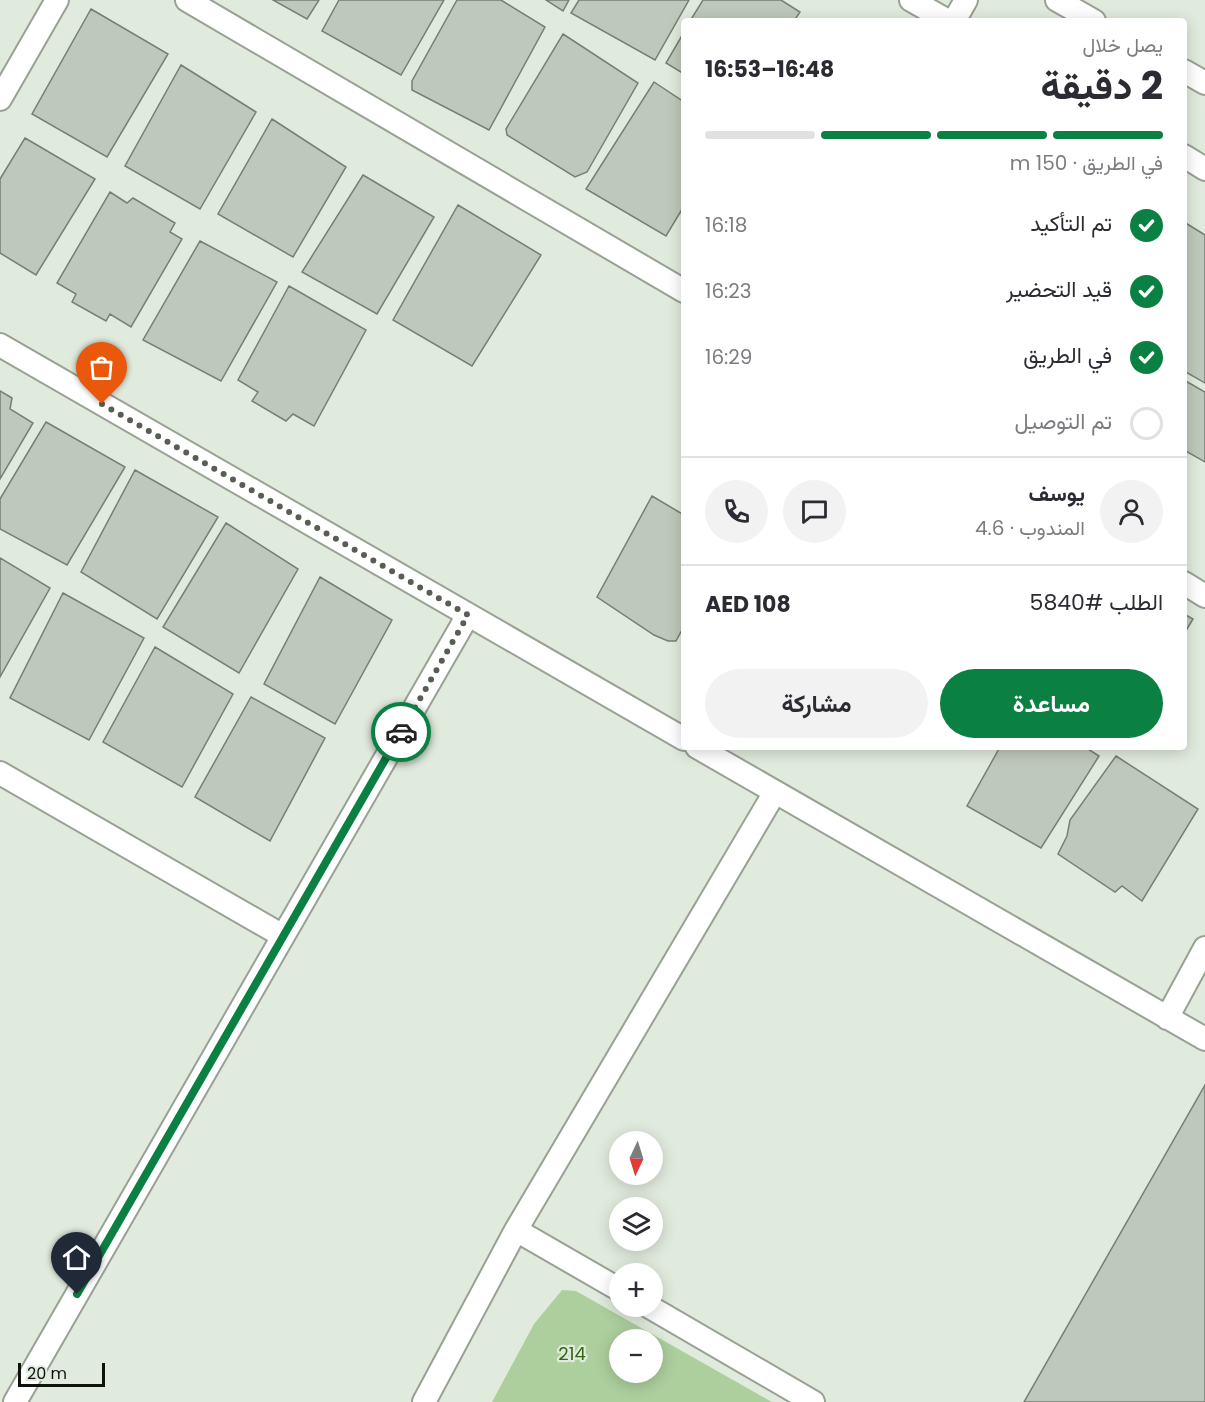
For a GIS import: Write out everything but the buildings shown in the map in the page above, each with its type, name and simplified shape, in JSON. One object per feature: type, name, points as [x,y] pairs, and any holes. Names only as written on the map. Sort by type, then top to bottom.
[{"type":"street","points":[[0,99],[57,0]]},
{"type":"street","points":[[188,0],[681,289]]},
{"type":"street","points":[[911,0],[943,18]]},
{"type":"street","points":[[956,18],[966,0]]},
{"type":"street","points":[[1057,0],[1089,18]]},
{"type":"street","points":[[1187,73],[1205,83]]},
{"type":"street","points":[[1187,158],[1205,169]]},
{"type":"street","points":[[0,345],[681,737]]},
{"type":"street","points":[[1187,585],[1205,596]]},
{"type":"street","points":[[15,1402],[468,615]]},
{"type":"street","points":[[702,750],[1205,1039]]},
{"type":"street","points":[[0,773],[283,936]]},
{"type":"street","points":[[424,1402],[516,1230],[775,792]]},
{"type":"street","points":[[1167,1018],[1205,948]]},
{"type":"street","points":[[516,1230],[609,1284]]},
{"type":"street","points":[[663,1315],[813,1402]]},
{"type":"green space","name":"214","points":[[562,1290],[576,1291],[609,1310],[609,1317],[622,1317],[643,1329],[609,1329],[609,1383],[663,1383],[663,1340],[772,1402],[492,1402],[534,1324]]},
{"type":"way so far","points":[[102,404],[468,615],[401,732]]},
{"type":"route","points":[[77,1294],[401,732]]}]
